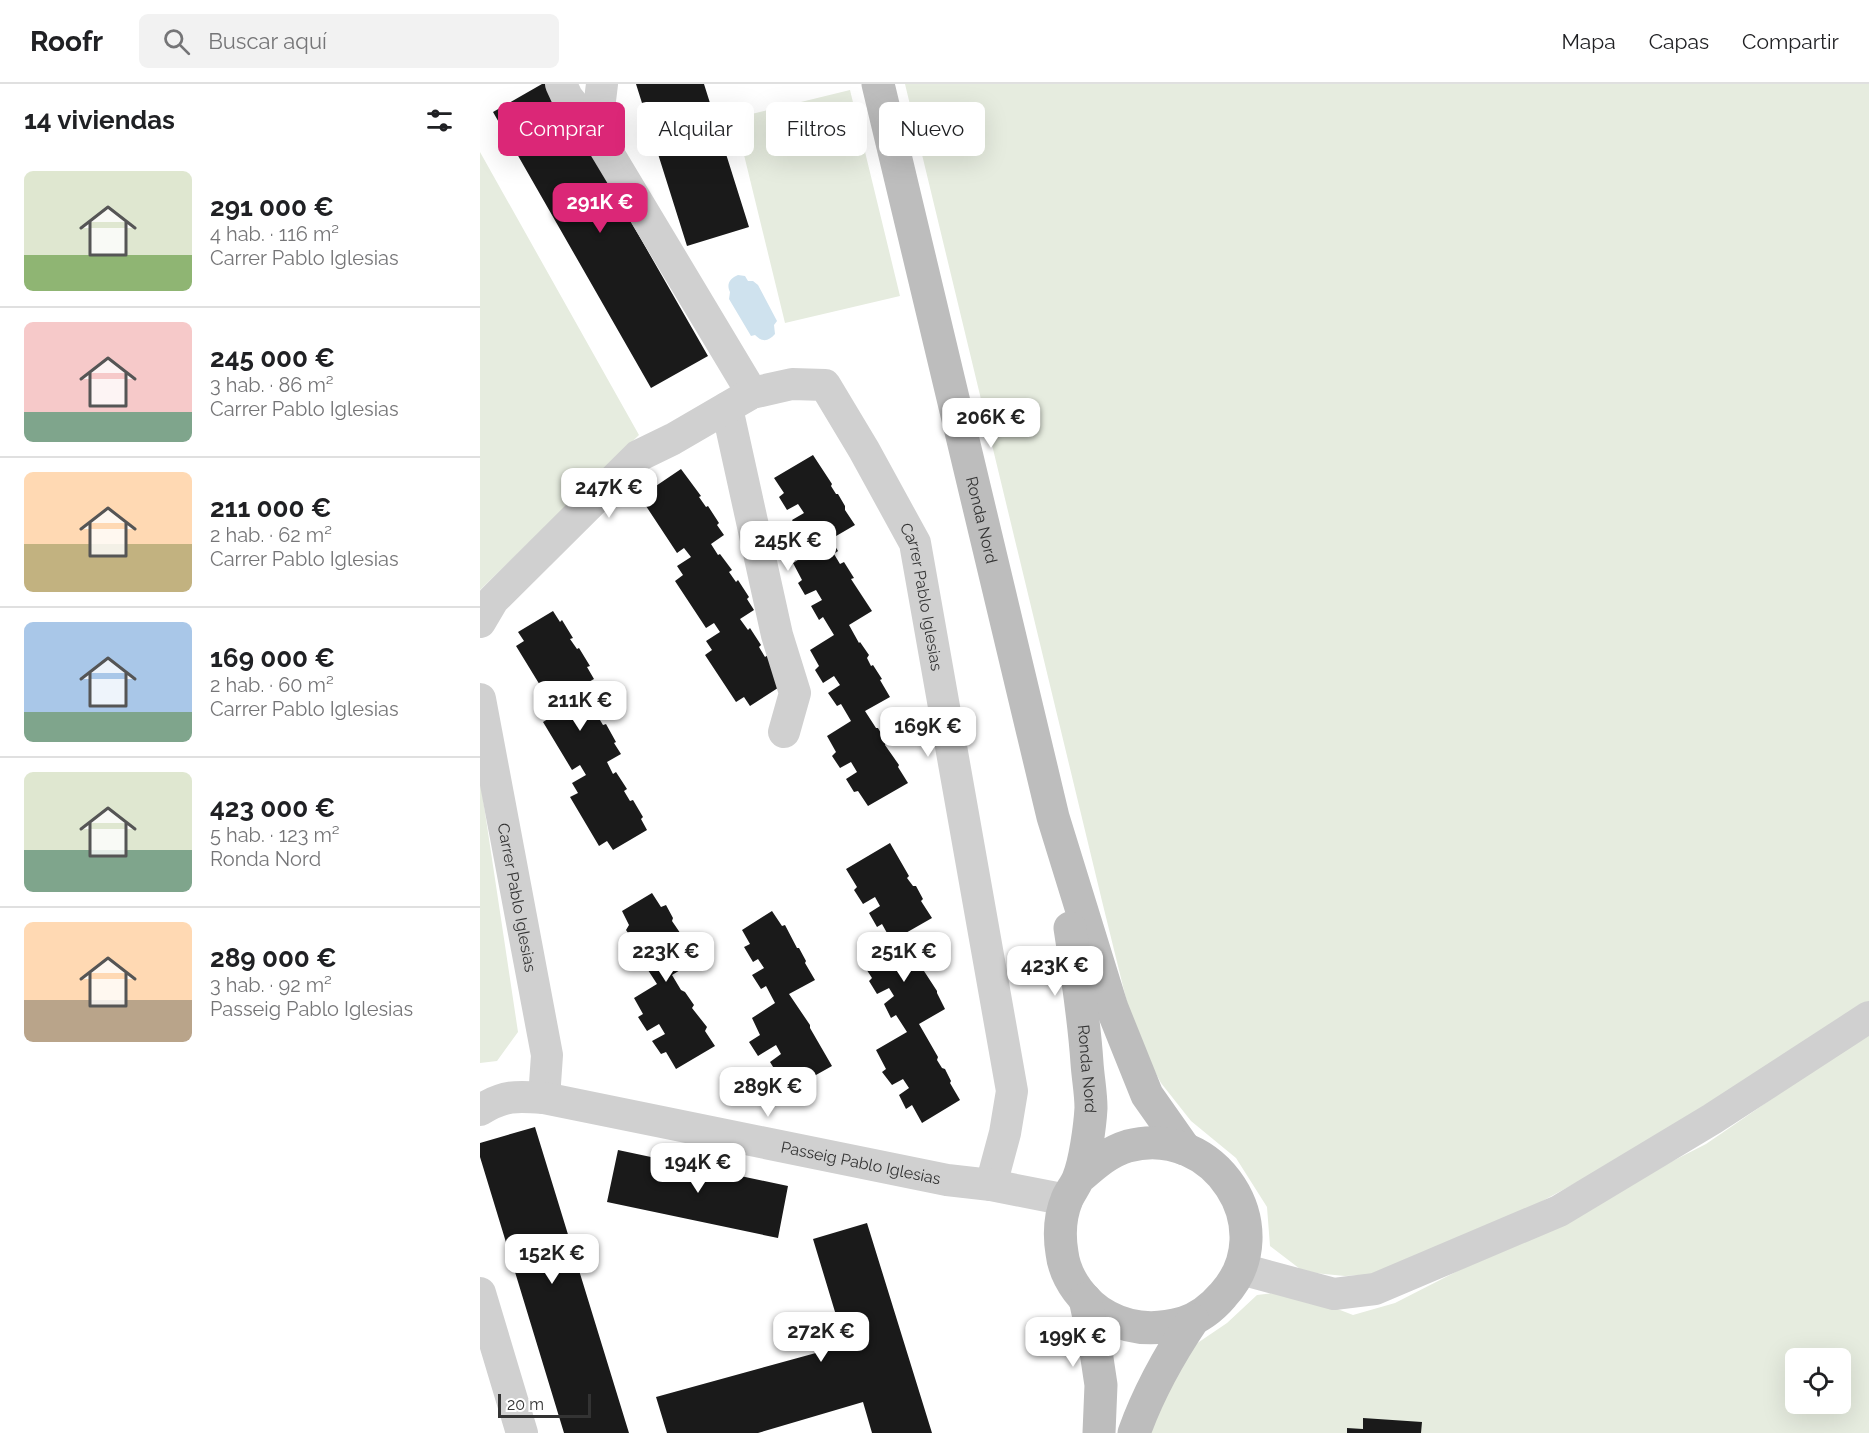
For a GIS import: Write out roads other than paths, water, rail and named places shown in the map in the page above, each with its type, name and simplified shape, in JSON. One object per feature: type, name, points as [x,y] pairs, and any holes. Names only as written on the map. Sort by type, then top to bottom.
[{"type":"main road","name":"Ronda Nord","points":[[879,89],[1053,816],[1112,1008],[1147,1095],[1185,1149]]},
{"type":"main road","name":"Ronda Nord","points":[[1053,816],[1084,1018],[1091,1107],[1086,1144],[1073,1189]]},
{"type":"main road","points":[[1157,1143],[1185,1149],[1207,1160],[1224,1177],[1237,1198],[1245,1221],[1245,1246],[1241,1269],[1228,1290],[1213,1307],[1193,1320],[1164,1328],[1135,1327],[1108,1317],[1085,1299],[1071,1280],[1062,1255],[1060,1225],[1073,1189],[1101,1158],[1128,1146],[1157,1143]]},
{"type":"main road","points":[[1085,1299],[1101,1384],[1099,1433]]},
{"type":"main road","points":[[1134,1433],[1146,1399],[1169,1354],[1193,1320]]},
{"type":"street","points":[[561,84],[571,102]]},
{"type":"street","points":[[600,102],[602,84]]},
{"type":"street","points":[[608,156],[740,400],[777,635],[795,693],[784,732]]},
{"type":"street","name":"Carrer Pablo Iglesias","points":[[480,622],[493,600],[638,456],[673,439],[740,400],[792,384],[825,385],[915,543],[1012,1091],[1005,1133],[991,1185]]},
{"type":"street","name":"Carrer Pablo Iglesias","points":[[480,699],[547,1055],[544,1098]]},
{"type":"street","points":[[1241,1269],[1334,1294],[1375,1289],[1559,1211],[1712,1119],[1869,1017]]},
{"type":"street","name":"Passeig Pablo Iglesias","points":[[480,1110],[496,1101],[516,1096],[544,1098],[947,1180],[991,1185],[1073,1189]]},
{"type":"street","points":[[480,1293],[522,1433]]},
{"type":"water","points":[[738,275],[745,276],[748,281],[753,281],[758,285],[777,321],[774,325],[775,334],[770,339],[763,340],[755,335],[751,336],[729,299],[729,282]]}]
